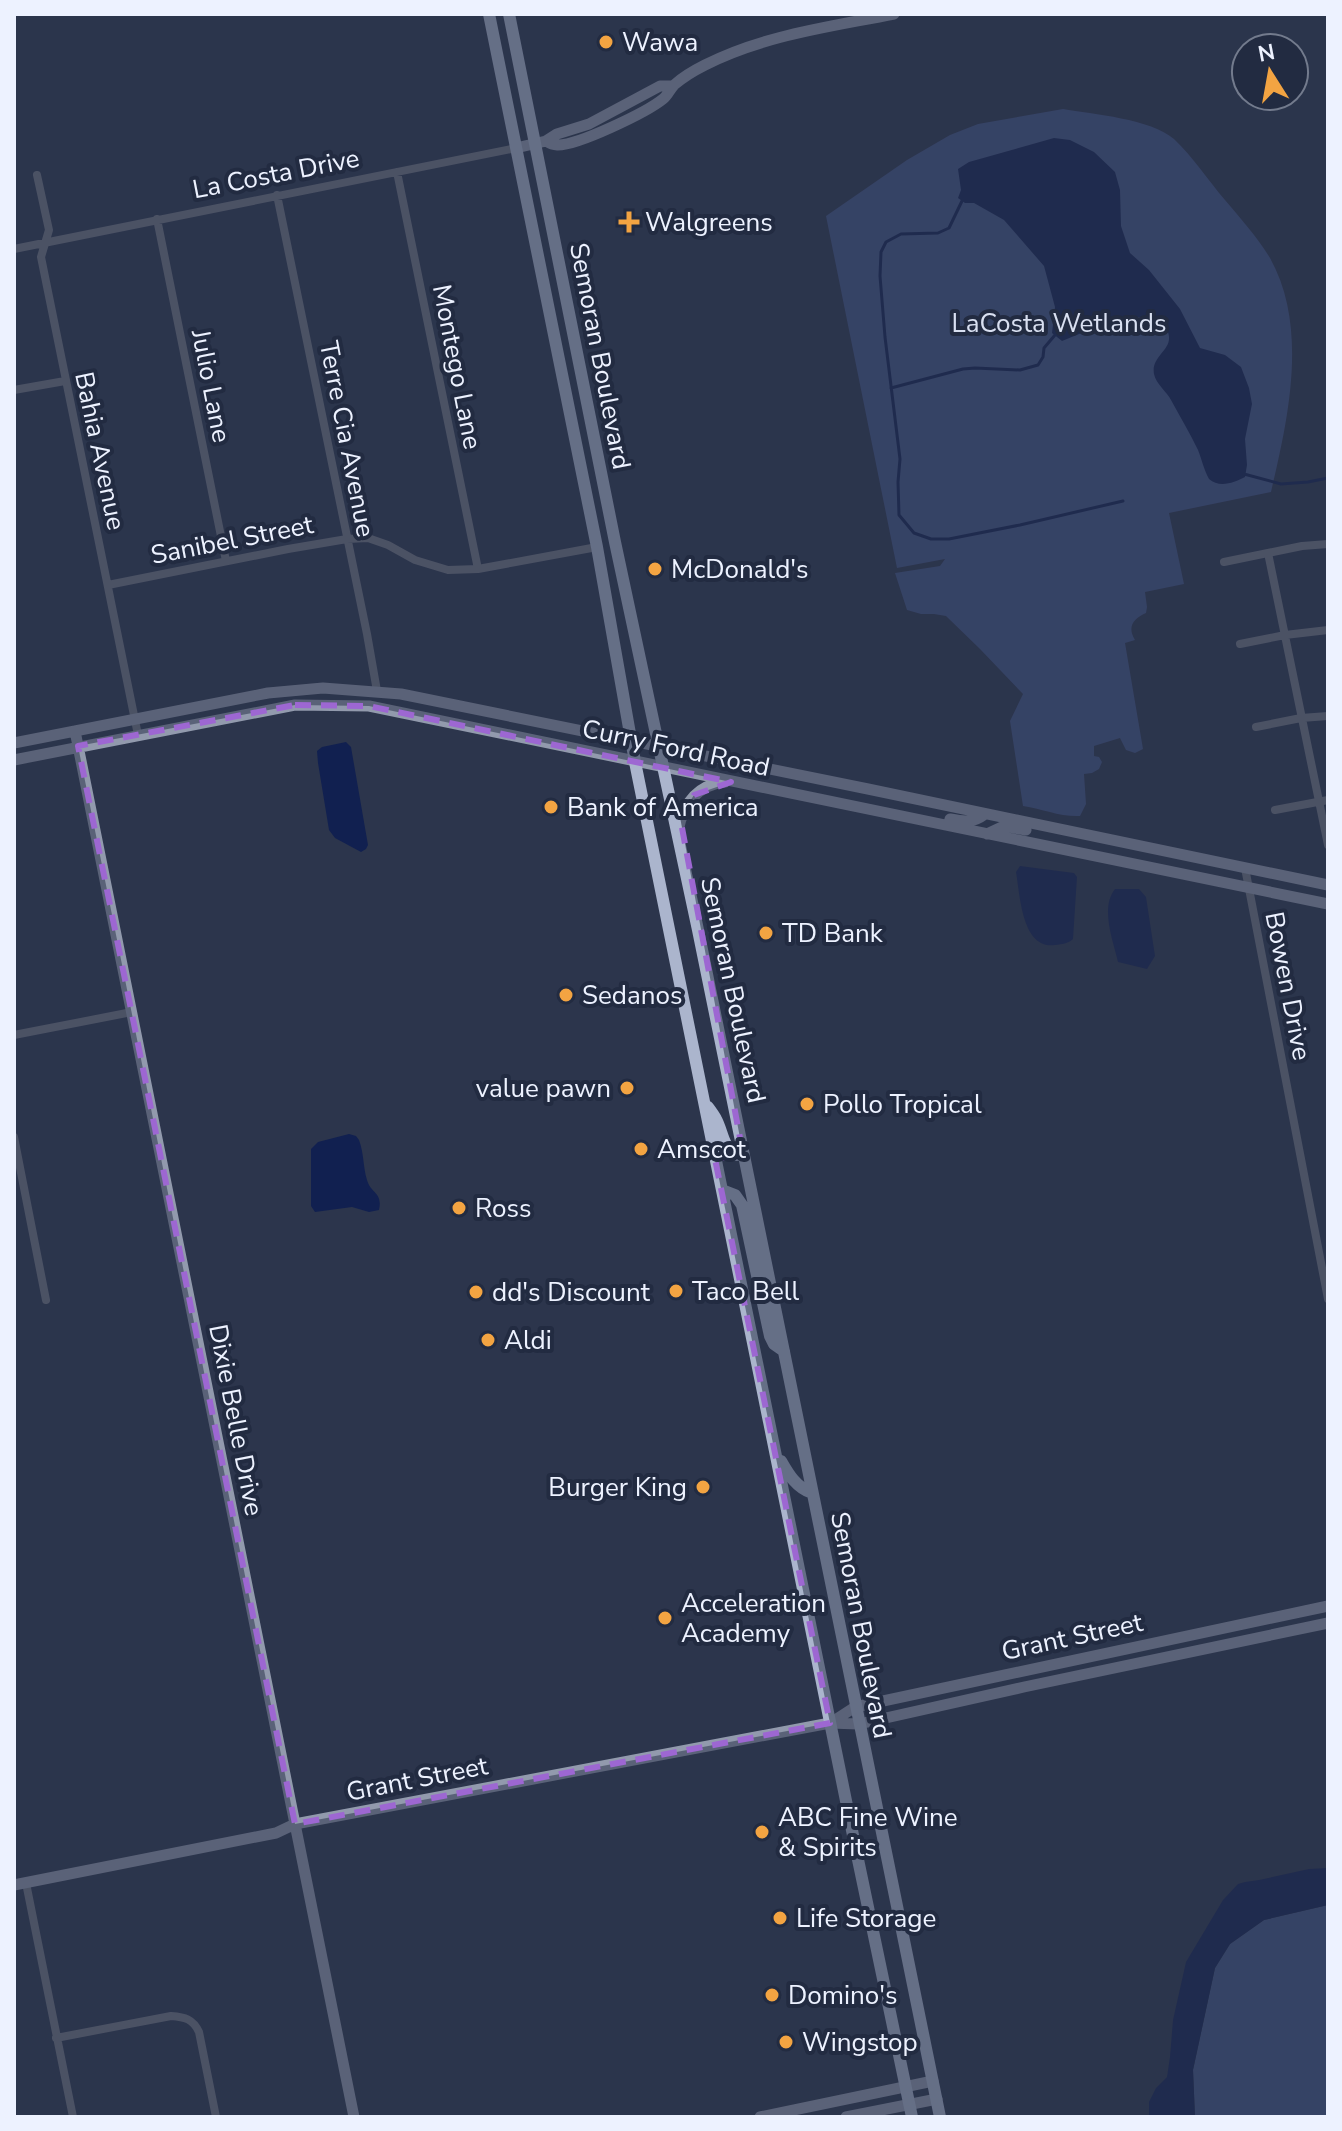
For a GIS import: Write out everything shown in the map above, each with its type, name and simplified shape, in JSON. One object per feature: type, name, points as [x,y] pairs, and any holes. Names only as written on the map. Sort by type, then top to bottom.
[{"type":"main road","name":"Semoran Boulevard","points":[[489,14],[597,547],[635,762],[911,2110]]},
{"type":"main road","name":"Semoran Boulevard","points":[[509,14],[540,142],[615,542],[940,2117]]},
{"type":"main road","points":[[704,1101],[717,1120],[730,1151],[736,1155],[743,1154]]},
{"type":"main road","points":[[722,1190],[735,1195],[742,1205],[770,1336],[774,1344],[784,1351]]},
{"type":"main road","points":[[775,1451],[790,1478],[803,1490],[812,1493]]},
{"type":"street","name":"La Costa Drive","points":[[540,142],[559,145],[615,125],[666,97],[672,86],[702,66],[763,41],[894,14]]},
{"type":"street","name":"La Costa Drive","points":[[14,249],[516,148],[589,124],[660,86],[672,86]]},
{"type":"street","points":[[615,125],[617,114],[624,107]]},
{"type":"street","name":"Montego Lane","points":[[397,172],[478,569]]},
{"type":"street","name":"Bahia Avenue","points":[[37,175],[49,230],[41,257],[138,735]]},
{"type":"street","name":"Terre Cia Avenue","points":[[277,195],[377,691]]},
{"type":"street","name":"Julio Lane","points":[[157,219],[226,561]]},
{"type":"street","points":[[14,390],[65,381]]},
{"type":"street","name":"Sanibel Street","points":[[108,585],[347,539],[368,538],[415,560],[448,570],[478,569],[597,547]]},
{"type":"street","points":[[1224,562],[1302,546],[1328,544]]},
{"type":"street","points":[[1268,553],[1301,718],[1323,801],[1328,845]]},
{"type":"street","points":[[1240,644],[1328,630]]},
{"type":"street","name":"Curry Ford Road","points":[[14,743],[268,693],[323,688],[377,691],[631,740],[1328,885]]},
{"type":"street","points":[[295,705],[313,698],[370,697],[377,691]]},
{"type":"street","name":"Curry Ford Road","points":[[14,760],[295,705],[369,706],[1328,904]]},
{"type":"street","points":[[1256,727],[1328,716]]},
{"type":"street","name":"Dixie Belle Drive","points":[[75,731],[354,2117]]},
{"type":"street","points":[[677,831],[680,817],[694,795],[715,783],[731,782]]},
{"type":"street","points":[[1275,810],[1323,801]]},
{"type":"street","points":[[863,808],[883,806],[969,822],[985,814]]},
{"type":"street","points":[[987,834],[1004,826],[1066,838],[1098,837]]},
{"type":"street","name":"Bowen Drive","points":[[1245,868],[1328,1299]]},
{"type":"street","points":[[14,1035],[132,1012]]},
{"type":"street","points":[[14,1137],[46,1300]]},
{"type":"street","name":"Grant Street","points":[[830,1723],[855,1707],[1328,1606]]},
{"type":"street","points":[[1275,1617],[1278,1634]]},
{"type":"street","points":[[1252,1622],[1255,1638]]},
{"type":"street","name":"Grant Street","points":[[20,1884],[276,1833],[295,1824],[830,1723],[859,1724],[1328,1623]]},
{"type":"street","points":[[1128,1648],[1132,1665]]},
{"type":"street","points":[[1020,1670],[1024,1687]]},
{"type":"street","points":[[20,1884],[73,2117]]},
{"type":"street","points":[[56,2038],[171,2016],[185,2017],[195,2023],[199,2032],[216,2117]]},
{"type":"street","points":[[760,2117],[933,2081]]},
{"type":"street","points":[[846,2117],[911,2110],[937,2099]]},
{"type":"highlighted area","points":[[295,705],[369,706],[731,782],[694,795],[680,817],[743,1154],[715,1159],[830,1723],[295,1824],[78,746]]},
{"type":"green space","name":"LaCosta Wetlands","points":[[1063,109],[1121,118],[1151,127],[1164,132],[1181,146],[1270,258],[1282,285],[1292,344],[1292,374],[1284,434],[1271,492],[1169,513],[1184,584],[1145,592],[1146,613],[1133,624],[1135,640],[1125,643],[1143,749],[1135,753],[1126,750],[1120,738],[1094,746],[1094,756],[1102,762],[1099,769],[1084,774],[1086,804],[1080,816],[1023,806],[1010,721],[1023,694],[946,616],[907,610],[895,573],[940,566],[945,559],[897,568],[826,216],[907,160],[950,135],[978,124]]},
{"type":"green space","points":[[1328,1905],[1328,2117],[1195,2117],[1193,2070],[1215,1968],[1230,1944],[1264,1920]]},
{"type":"shaded area","points":[[1054,138],[1070,140],[1094,152],[1115,172],[1120,190],[1121,226],[1130,253],[1149,270],[1180,309],[1200,348],[1225,355],[1241,367],[1252,404],[1245,439],[1245,477],[1222,484],[1209,479],[1192,437],[1154,374],[1154,366],[1169,337],[1160,319],[1118,318],[1062,341],[1052,333],[1055,307],[1044,266],[1004,220],[958,198],[961,190],[958,169],[969,162]]},
{"type":"shaded area","points":[[346,742],[351,747],[368,845],[361,852],[335,838],[329,830],[318,763],[317,751],[322,747]]},
{"type":"shaded area","points":[[1020,866],[1074,873],[1077,877],[1071,941],[1044,944],[1029,930],[1021,907],[1016,872]]},
{"type":"shaded area","points":[[1115,889],[1139,889],[1146,897],[1155,956],[1147,969],[1118,962],[1108,915],[1108,905]]},
{"type":"shaded area","points":[[349,1134],[359,1140],[367,1180],[378,1196],[379,1210],[369,1212],[352,1207],[315,1212],[311,1206],[311,1149],[318,1142]]},
{"type":"shaded area","points":[[1328,1868],[1328,1905],[1264,1920],[1230,1944],[1215,1968],[1193,2070],[1195,2117],[1149,2117],[1149,2102],[1156,2088],[1167,2077],[1173,2020],[1186,1962],[1223,1900],[1238,1884]]},
{"type":"waterway","points":[[962,201],[949,228],[938,233],[901,234],[886,242],[881,252],[885,337],[900,459],[899,515],[914,533],[931,539],[949,539],[1123,501]]},
{"type":"waterway","points":[[891,388],[963,369],[1020,370],[1038,365],[1044,348],[1055,335]]},
{"type":"waterway","points":[[1244,474],[1281,484],[1328,478]]},
{"type":"place","name":"Wawa","points":[[606,42]]},
{"type":"place","name":"Walgreens","points":[[629,222]]},
{"type":"place","name":"McDonald's","points":[[655,569]]},
{"type":"place","name":"Bank of America","points":[[551,807]]},
{"type":"place","name":"TD Bank","points":[[766,933]]},
{"type":"place","name":"Sedanos","points":[[566,995]]},
{"type":"place","name":"value pawn","points":[[627,1088]]},
{"type":"place","name":"Pollo Tropical","points":[[807,1104]]},
{"type":"place","name":"Amscot","points":[[641,1149]]},
{"type":"place","name":"Ross","points":[[459,1208]]},
{"type":"place","name":"Taco Bell","points":[[676,1291]]},
{"type":"place","name":"dd's Discount","points":[[476,1292]]},
{"type":"place","name":"Aldi","points":[[488,1340]]},
{"type":"place","name":"Burger King","points":[[703,1487]]},
{"type":"place","name":"Acceleration Academy","points":[[665,1618]]},
{"type":"place","name":"ABC Fine Wine & Spirits","points":[[762,1832]]},
{"type":"place","name":"Life Storage","points":[[780,1918]]},
{"type":"place","name":"Domino's","points":[[772,1995]]},
{"type":"place","name":"Wingstop","points":[[786,2042]]}]
